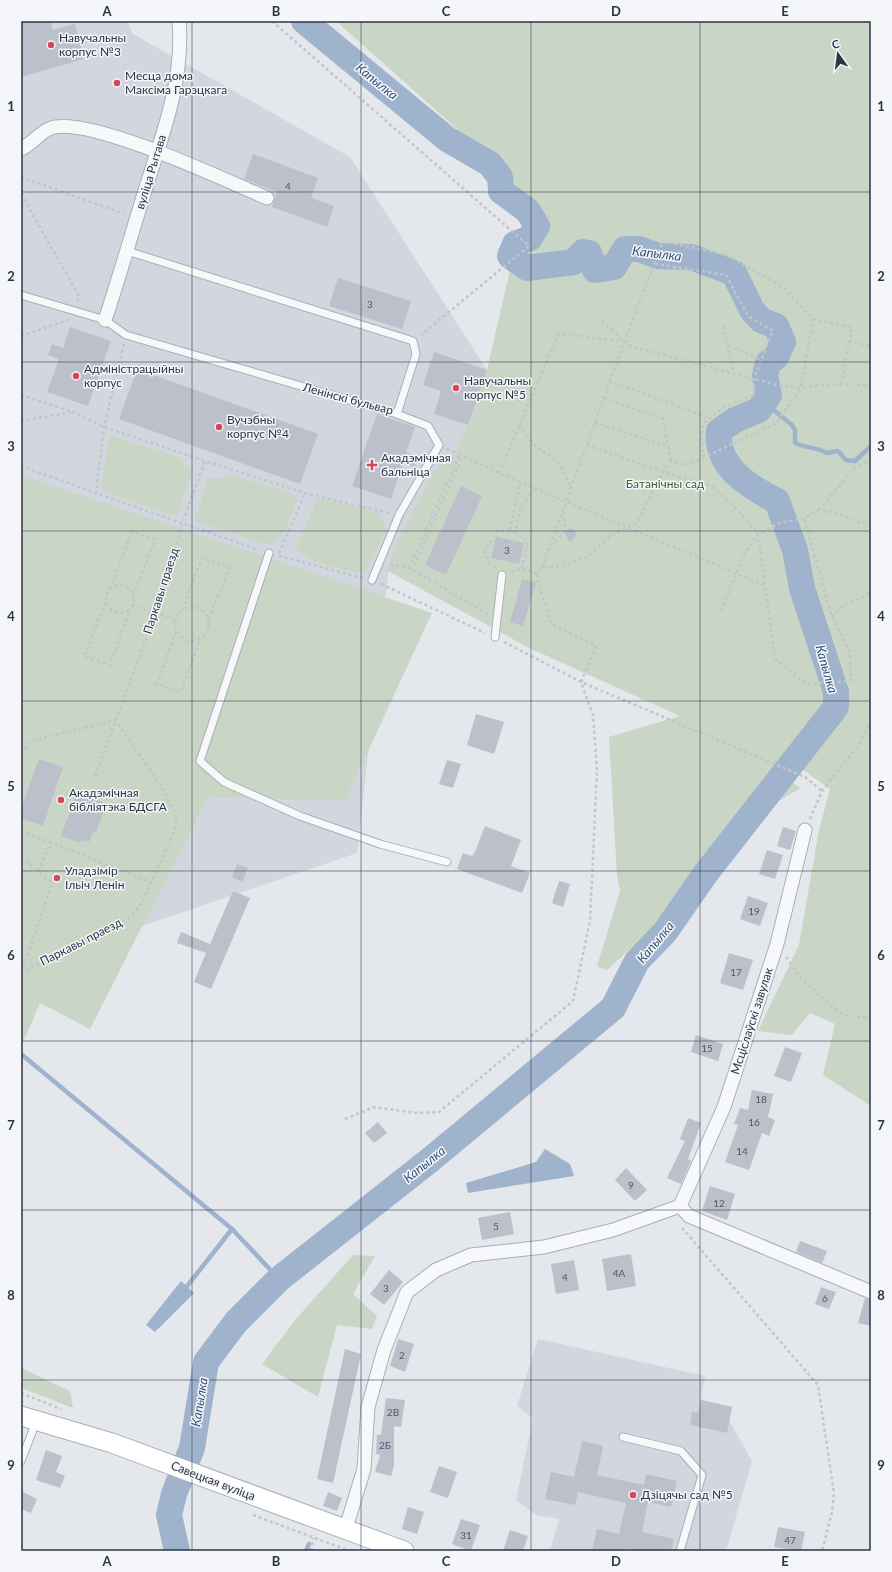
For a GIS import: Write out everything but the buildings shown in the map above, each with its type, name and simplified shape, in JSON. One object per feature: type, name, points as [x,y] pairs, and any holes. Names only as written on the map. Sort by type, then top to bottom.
[{"type":"main road","name":"Савецкая вуліца","points":[[29,1419],[112,1443],[226,1486],[343,1544],[404,1551]]},
{"type":"street","name":"вуліца Рытава","points":[[105,320],[137,219],[174,90],[179,64],[179,21]]},
{"type":"street","points":[[21,149],[50,128],[62,126],[101,133],[157,152],[267,198]]},
{"type":"street","name":"Мсціслаўскі завулак","points":[[680,1206],[724,1107],[777,944],[805,830]]},
{"type":"street","points":[[343,1544],[364,1469],[368,1407],[384,1350],[407,1292],[436,1270],[471,1255],[544,1246],[612,1230],[680,1206],[689,1216],[871,1292]]},
{"type":"lane","points":[[127,251],[413,341]]},
{"type":"lane","points":[[21,295],[105,320]]},
{"type":"lane","name":"Ленінскі бульвар","points":[[105,320],[126,335],[397,414],[416,354],[413,341]]},
{"type":"lane","points":[[372,580],[399,515],[439,445],[428,426],[397,414]]},
{"type":"lane","points":[[269,553],[200,761],[224,782],[300,816],[380,844],[447,862]]},
{"type":"lane","points":[[495,637],[502,575]]},
{"type":"lane","points":[[21,1461],[29,1419]]},
{"type":"lane","points":[[623,1437],[682,1451],[702,1475],[680,1551]]},
{"type":"path","points":[[272,21],[529,246],[413,341]]},
{"type":"path","points":[[21,177],[137,219]]},
{"type":"path","points":[[21,194],[79,296],[75,312],[67,320],[21,336]]},
{"type":"path","points":[[536,573],[542,568],[624,342],[664,241],[727,254],[783,287],[813,319],[852,327],[841,384]]},
{"type":"path","points":[[655,264],[726,275],[748,316],[774,331],[754,378],[754,395],[722,408],[703,424],[701,439],[704,456]]},
{"type":"path","points":[[671,461],[688,465],[704,456],[730,446],[776,423],[801,388],[813,319]]},
{"type":"path","points":[[602,321],[630,346],[778,385],[801,388],[841,384],[871,386]]},
{"type":"path","points":[[723,326],[729,346],[734,373]]},
{"type":"path","points":[[498,473],[559,333],[624,342]]},
{"type":"path","points":[[96,493],[104,427],[126,335]]},
{"type":"path","points":[[849,341],[871,347]]},
{"type":"path","points":[[729,346],[761,360]]},
{"type":"path","points":[[610,381],[710,418]]},
{"type":"path","points":[[21,395],[73,412],[104,427],[305,493],[399,515]]},
{"type":"path","points":[[542,568],[566,565],[589,556],[611,535],[637,523],[663,472],[671,461],[663,419],[604,398]]},
{"type":"path","points":[[21,421],[73,412]]},
{"type":"path","points":[[595,422],[669,447]]},
{"type":"path","points":[[519,425],[535,446],[557,460],[571,488]]},
{"type":"path","points":[[439,445],[460,457],[766,586]]},
{"type":"path","points":[[586,445],[663,472],[710,485],[738,510],[758,534],[775,659],[806,684],[851,681],[850,653],[832,617],[804,518]]},
{"type":"path","points":[[409,568],[460,457]]},
{"type":"path","points":[[412,571],[460,457]]},
{"type":"path","points":[[721,611],[738,574],[745,553],[758,534],[777,524],[804,518],[818,510],[854,468],[871,459]]},
{"type":"path","name":"Паркавы праезд","points":[[21,972],[130,917],[142,904],[174,832],[177,818],[162,787],[115,720],[156,612],[182,524],[205,461]]},
{"type":"path","points":[[21,466],[182,524],[278,556],[372,580],[495,637],[581,682],[805,777],[822,791]]},
{"type":"path","points":[[510,530],[520,482]]},
{"type":"path","points":[[515,532],[521,506],[535,489]]},
{"type":"path","points":[[278,556],[305,493]]},
{"type":"path","points":[[550,545],[560,539],[566,524],[563,510]]},
{"type":"path","points":[[818,510],[841,514],[860,522],[871,523]]},
{"type":"path","points":[[522,568],[528,541],[510,530],[498,530],[485,551],[490,564],[500,568],[502,575],[522,568],[536,573]]},
{"type":"path","points":[[132,531],[155,540],[133,596],[132,605],[110,664],[84,656],[106,602],[107,593],[110,589],[132,531]]},
{"type":"path","points":[[202,558],[230,568],[208,620],[207,631],[200,639],[181,692],[157,684],[176,631],[176,620],[182,610],[202,558]]},
{"type":"path","points":[[380,561],[409,568],[497,619]]},
{"type":"path","points":[[345,1119],[374,1107],[416,1113],[439,1112],[573,1001],[590,921],[596,770],[593,715],[581,682],[596,646],[551,624],[536,573]]},
{"type":"path","points":[[110,589],[119,585],[124,586],[128,588],[133,596]]},
{"type":"path","points":[[832,617],[843,605],[867,595],[871,589]]},
{"type":"path","points":[[106,602],[110,610],[118,613],[130,609]]},
{"type":"path","points":[[132,605],[176,620]]},
{"type":"path","points":[[182,610],[193,607],[203,611],[208,620]]},
{"type":"path","points":[[176,631],[184,640],[195,641],[200,639]]},
{"type":"path","points":[[21,754],[31,741],[115,720]]},
{"type":"path","points":[[95,776],[115,720]]},
{"type":"path","points":[[805,830],[822,791],[857,747],[871,722]]},
{"type":"path","points":[[21,832],[152,882]]},
{"type":"path","points":[[38,871],[52,843]]},
{"type":"path","points":[[21,857],[52,883],[21,972]]},
{"type":"path","points":[[777,944],[801,979],[843,1015],[871,1018]]},
{"type":"path","points":[[666,1210],[818,1385],[834,1493],[832,1512],[822,1551]]},
{"type":"path","points":[[249,1513],[313,1538],[343,1544],[350,1551]]},
{"type":"path","points":[[311,1551],[313,1538]]},
{"type":"shaded area","points":[[21,21],[127,21],[133,34],[350,157],[487,370],[468,425],[452,460],[390,557],[357,853],[21,967]]},
{"type":"shaded area","points":[[538,1339],[705,1376],[701,1400],[732,1407],[729,1420],[752,1461],[726,1551],[550,1551],[559,1519],[536,1515],[516,1500],[533,1418],[517,1406]]},
{"type":"green space","name":"Батанічны сад","points":[[336,21],[871,21],[871,1106],[823,1075],[835,1024],[810,1013],[792,1035],[758,1031],[799,945],[819,830],[830,789],[802,769],[786,760],[775,773],[801,788],[737,824],[654,927],[607,970],[597,966],[620,891],[617,875],[609,737],[680,716],[529,648],[388,571],[390,557],[434,470],[439,467],[441,461],[454,455],[468,425],[487,370],[510,270],[533,250],[539,209],[477,147]]},
{"type":"green space","points":[[113,436],[178,457],[184,465],[193,470],[177,514],[173,516],[105,492],[101,486],[109,439]]},
{"type":"green space","points":[[21,475],[432,613],[345,801],[208,797],[90,1029],[40,1003],[21,1047]]},
{"type":"green space","points":[[231,475],[296,495],[297,499],[286,527],[277,539],[265,544],[197,522],[195,518],[209,477],[219,479]]},
{"type":"green space","points":[[319,498],[377,512],[387,529],[365,572],[358,573],[315,561],[300,553],[296,547]]},
{"type":"green space","points":[[353,1255],[375,1256],[353,1294],[377,1316],[372,1329],[337,1325],[318,1397],[262,1364],[296,1319]]},
{"type":"green space","points":[[21,1368],[70,1391],[73,1408],[21,1388]]},
{"type":"water","points":[[545,1149],[570,1164],[574,1176],[468,1193],[466,1183],[536,1162]]},
{"type":"water","points":[[181,1281],[194,1293],[155,1332],[146,1325]]},
{"type":"waterway","name":"Капылка","points":[[177,1551],[169,1515],[174,1494],[192,1448],[206,1362],[236,1322],[279,1279],[430,1160],[613,1008],[637,961],[665,932],[706,873],[836,707],[836,692],[802,588],[795,550],[777,501],[745,482],[736,474],[722,455],[719,443],[719,431],[735,420],[759,410],[769,395],[765,376],[768,363],[776,357],[783,342],[776,326],[761,320],[752,310],[734,273],[691,257],[658,256],[639,249],[625,249],[614,267],[595,270],[589,253],[583,252],[574,262],[527,268],[510,256],[515,244],[530,238],[537,226],[528,211],[501,191],[500,177],[490,164],[447,139],[304,21]]},
{"type":"waterway","points":[[764,402],[792,425],[795,430],[795,443],[799,445],[827,453],[838,451],[846,460],[855,461],[871,446]]},
{"type":"waterway","points":[[21,1054],[232,1229],[279,1279]]},
{"type":"waterway","points":[[184,1290],[232,1229]]},
{"type":"waterway","points":[[306,1551],[309,1544]]},
{"type":"place","name":"Навучальны корпус №3","points":[[51,45]]},
{"type":"place","name":"Месца дома Максіма Гарэцкага","points":[[117,83]]},
{"type":"place","name":"Адміністрацыйны корпус","points":[[76,376]]},
{"type":"place","name":"Навучальны корпус №5","points":[[456,388]]},
{"type":"place","name":"Вучэбны корпус №4","points":[[219,427]]},
{"type":"place","name":"Акадэмічная бальніца","points":[[372,465]]},
{"type":"place","name":"Акадэмічная бібліятэка БДСГА","points":[[61,800]]},
{"type":"place","name":"Уладзімір Ільіч Ленін","points":[[57,878]]},
{"type":"place","name":"Дзіцячы сад №5","points":[[633,1495]]}]
